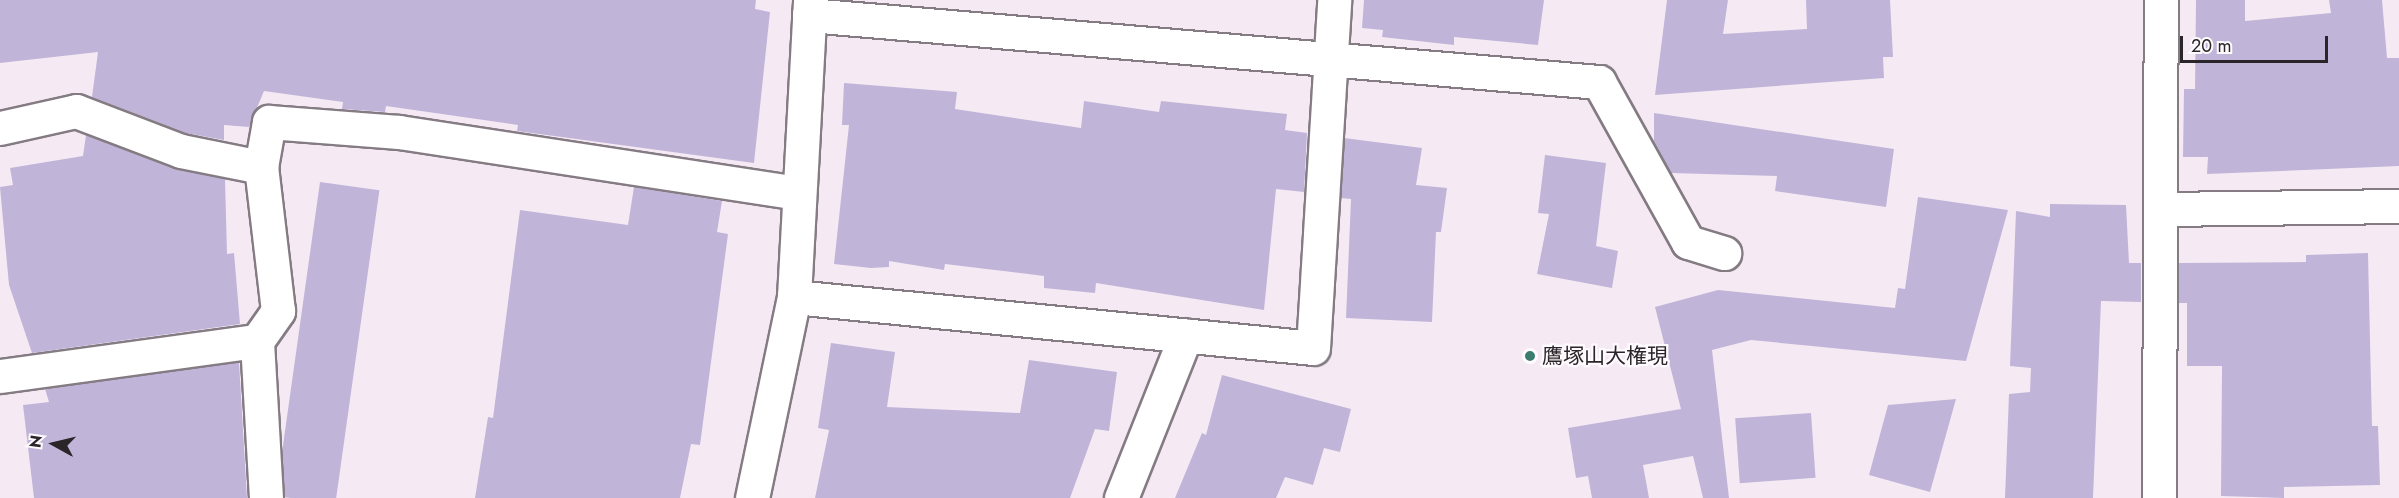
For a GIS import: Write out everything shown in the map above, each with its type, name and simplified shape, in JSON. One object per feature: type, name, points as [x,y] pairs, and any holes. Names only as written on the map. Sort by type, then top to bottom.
[{"type":"street","points":[[794,297],[1312,348],[1334,0]]},
{"type":"street","points":[[2159,498],[2161,0]]},
{"type":"street","points":[[752,498],[794,297],[796,193],[809,8],[1331,59],[1599,82],[1688,242],[1724,253]]},
{"type":"street","points":[[0,128],[76,111],[181,151],[261,167]]},
{"type":"street","points":[[266,498],[257,341],[278,311],[261,167],[268,122],[399,132],[796,193]]},
{"type":"street","points":[[2160,209],[2399,206]]},
{"type":"street","points":[[1121,498],[1186,334]]},
{"type":"street","points":[[0,376],[257,341]]},
{"type":"building","points":[[0,0],[756,0],[755,9],[770,12],[754,163],[517,131],[518,125],[386,106],[385,112],[342,109],[343,102],[264,91],[249,127],[224,125],[224,140],[186,133],[92,97],[98,52],[0,63]]},
{"type":"building","points":[[1364,0],[1544,0],[1538,45],[1454,37],[1454,45],[1382,37],[1383,30],[1362,28]]},
{"type":"building","points":[[1667,0],[1728,0],[1723,34],[1807,29],[1806,0],[1890,0],[1893,57],[1883,57],[1884,78],[1655,95]]},
{"type":"building","points":[[2196,0],[2245,0],[2245,21],[2331,13],[2329,0],[2382,0],[2387,58],[2399,58],[2399,166],[2207,174],[2208,157],[2183,157],[2184,89],[2195,89]]},
{"type":"building","points":[[844,83],[957,92],[955,109],[1081,128],[1084,101],[1159,112],[1161,101],[1287,114],[1285,130],[1307,133],[1304,192],[1276,189],[1264,310],[1096,283],[1095,293],[1044,288],[1044,276],[945,264],[944,270],[889,261],[889,267],[871,268],[834,264],[849,125],[842,125]]},
{"type":"building","points":[[1654,113],[1894,149],[1886,207],[1775,191],[1777,176],[1671,173],[1654,141]]},
{"type":"building","points":[[86,135],[175,169],[225,179],[227,254],[234,253],[240,324],[32,353],[9,285],[0,187],[13,185],[10,168],[83,156]]},
{"type":"building","points":[[1344,138],[1422,148],[1416,185],[1447,188],[1441,232],[1436,232],[1432,322],[1346,318],[1351,199],[1341,198]]},
{"type":"building","points":[[1545,155],[1606,163],[1596,246],[1618,251],[1612,288],[1537,274],[1549,214],[1538,213]]},
{"type":"building","points":[[320,182],[379,190],[336,498],[276,496]]},
{"type":"building","points":[[634,187],[722,201],[717,232],[728,234],[700,445],[691,444],[680,498],[475,498],[488,417],[493,418],[520,210],[628,225]]},
{"type":"building","points":[[1918,197],[2008,210],[1966,361],[1751,340],[1712,350],[1729,498],[1703,498],[1693,456],[1643,465],[1649,498],[1592,498],[1588,476],[1576,478],[1568,428],[1681,409],[1655,307],[1718,290],[1895,308],[1898,288],[1905,289]]},
{"type":"building","points":[[2050,204],[2126,205],[2129,263],[2141,263],[2141,302],[2101,301],[2093,498],[2005,498],[2009,394],[2030,392],[2031,368],[2010,366],[2016,211],[2050,217]]},
{"type":"building","points":[[2368,253],[2372,426],[2378,426],[2380,485],[2284,487],[2284,498],[2221,496],[2222,366],[2187,366],[2187,303],[2179,303],[2179,263],[2306,262],[2306,255]]},
{"type":"building","points":[[831,343],[895,352],[887,407],[1020,413],[1029,360],[1117,372],[1109,431],[1095,429],[1070,498],[815,498],[829,430],[818,428]]},
{"type":"building","points":[[239,362],[247,498],[34,498],[23,405],[49,402],[45,389]]},
{"type":"building","points":[[1222,375],[1351,409],[1340,452],[1324,448],[1313,485],[1285,477],[1276,498],[1175,498],[1202,433],[1206,435]]},
{"type":"building","points":[[1956,399],[1930,492],[1869,475],[1888,405]]},
{"type":"building","points":[[1811,413],[1816,478],[1740,483],[1735,418]]},
{"type":"place","name":"鷹塚山大権現","points":[[1530,356]]}]
